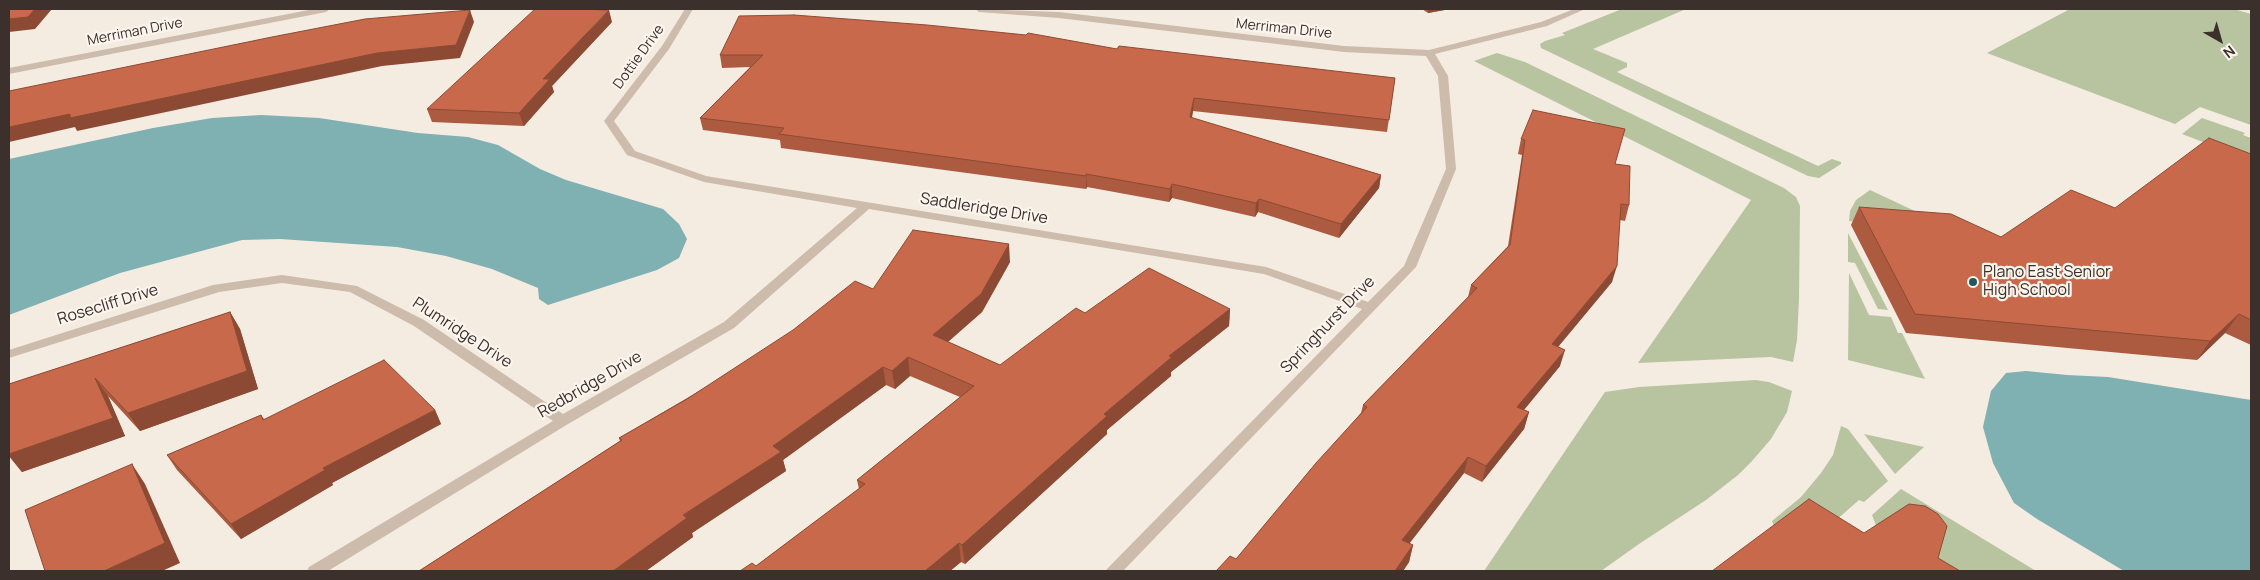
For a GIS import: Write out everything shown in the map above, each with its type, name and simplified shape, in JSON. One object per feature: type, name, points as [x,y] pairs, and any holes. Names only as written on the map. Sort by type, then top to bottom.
[{"type":"street","name":"Merriman Drive","points":[[9,71],[326,9]]},
{"type":"street","name":"Dottie Drive","points":[[609,121],[666,47],[689,9]]},
{"type":"street","name":"Merriman Drive","points":[[979,9],[1062,12],[1266,41],[1344,49],[1429,53],[1544,24],[1581,9]]},
{"type":"street","name":"Springhurst Drive","points":[[1113,571],[1410,267],[1451,169],[1443,76],[1429,53]]},
{"type":"street","name":"Saddleridge Drive","points":[[609,121],[631,152],[704,179],[1266,271],[1369,307]]},
{"type":"street","name":"Redbridge Drive","points":[[315,571],[563,421],[729,325],[866,206]]},
{"type":"street","name":"Plumridge Drive","points":[[217,288],[282,279],[353,290],[419,323],[563,421]]},
{"type":"street","name":"Rosecliff Drive","points":[[9,354],[217,288]]},
{"type":"green space","points":[[1622,9],[1686,9],[1593,49],[1627,63],[1627,67],[1617,72],[1818,166],[1832,159],[1841,162],[1841,164],[1819,178],[1808,176],[1541,48],[1540,44],[1545,41],[1565,35],[1562,33]]},
{"type":"green space","points":[[2070,9],[2234,9],[2251,14],[2251,125],[2200,107],[2175,124],[1987,53]]},
{"type":"green space","points":[[1497,53],[1525,62],[1784,188],[1796,197],[1800,206],[1799,299],[1797,340],[1793,362],[1771,357],[1638,363],[1751,200],[1474,61]]},
{"type":"green space","points":[[2202,118],[2245,133],[2243,135],[2251,138],[2251,155],[2242,157],[2182,134]]},
{"type":"green space","points":[[1870,190],[1951,228],[1947,230],[1849,221],[1850,211],[1856,200]]},
{"type":"green space","points":[[1848,233],[1888,310],[1878,309],[1855,263],[1848,262]]},
{"type":"green space","points":[[1849,273],[1869,315],[1891,317],[1898,333],[1902,333],[1925,379],[1848,360]]},
{"type":"green space","points":[[1756,380],[1769,382],[1792,391],[1787,412],[1771,439],[1752,461],[1738,475],[1706,500],[1601,571],[1484,571],[1605,392],[1639,387]]},
{"type":"green space","points":[[1841,426],[1848,429],[1888,481],[1864,502],[1859,500],[1826,529],[1777,534],[1772,521],[1801,497],[1821,473],[1833,455]]},
{"type":"green space","points":[[1864,434],[1924,447],[1895,474]]},
{"type":"green space","points":[[1901,489],[2036,571],[1921,571],[1877,528],[1872,515]]},
{"type":"water","points":[[261,115],[319,118],[418,133],[468,137],[498,145],[540,169],[566,180],[663,209],[679,224],[687,239],[679,258],[657,270],[548,305],[539,299],[538,288],[492,269],[446,256],[397,247],[280,239],[242,240],[120,273],[9,315],[9,159],[153,128],[212,118]]},
{"type":"water","points":[[2026,371],[2108,377],[2251,400],[2251,571],[2124,571],[2037,519],[2014,503],[1993,463],[1983,427],[1991,391],[2006,373]]},
{"type":"building","points":[[9,9],[35,9],[28,17],[9,19]]},
{"type":"building","points":[[535,9],[609,10],[543,79],[550,79],[519,113],[427,109]]},
{"type":"building","points":[[470,10],[456,45],[377,53],[70,118],[70,114],[9,127],[9,91],[365,19]]},
{"type":"building","points":[[794,15],[1026,35],[1028,33],[1117,49],[1119,46],[1395,78],[1389,120],[1194,98],[1190,117],[1381,175],[1341,224],[1259,199],[1256,203],[1172,184],[1170,189],[1086,174],[1086,176],[779,134],[784,128],[700,118],[763,55],[720,55],[739,16]]},
{"type":"building","points":[[1533,110],[1625,129],[1615,164],[1630,166],[1629,205],[1621,204],[1617,266],[1552,344],[1565,350],[1517,407],[1529,412],[1486,466],[1468,457],[1402,540],[1413,545],[1395,571],[1216,571],[1230,556],[1236,559],[1316,463],[1367,407],[1363,405],[1477,288],[1471,285],[1510,245],[1525,140],[1521,139]]},
{"type":"building","points":[[2209,138],[2251,154],[2251,320],[2239,314],[2210,341],[1915,314],[1859,207],[1951,214],[2001,237],[2071,190],[2115,208]]},
{"type":"building","points":[[913,230],[1009,244],[981,294],[933,335],[1000,365],[1076,308],[1085,313],[1149,268],[1230,309],[1169,356],[1172,357],[1104,414],[1107,416],[962,545],[959,543],[925,571],[740,571],[752,563],[756,566],[865,484],[857,480],[974,386],[908,357],[892,371],[883,367],[773,446],[781,452],[683,515],[687,518],[613,571],[419,571],[622,440],[619,438],[687,399],[793,330],[855,281],[873,289]]},
{"type":"building","points":[[230,312],[247,371],[128,413],[95,378],[113,418],[9,454],[9,384]]},
{"type":"building","points":[[384,360],[435,410],[323,468],[325,470],[231,524],[167,455],[261,415],[263,420]]},
{"type":"building","points":[[132,464],[165,543],[104,571],[45,571],[25,510]]},
{"type":"building","points":[[1809,499],[1864,533],[1909,504],[1925,506],[1938,514],[1947,526],[1938,558],[1960,571],[1712,571]]},
{"type":"place","name":"Plano East Senior High School","points":[[1973,282]]}]
